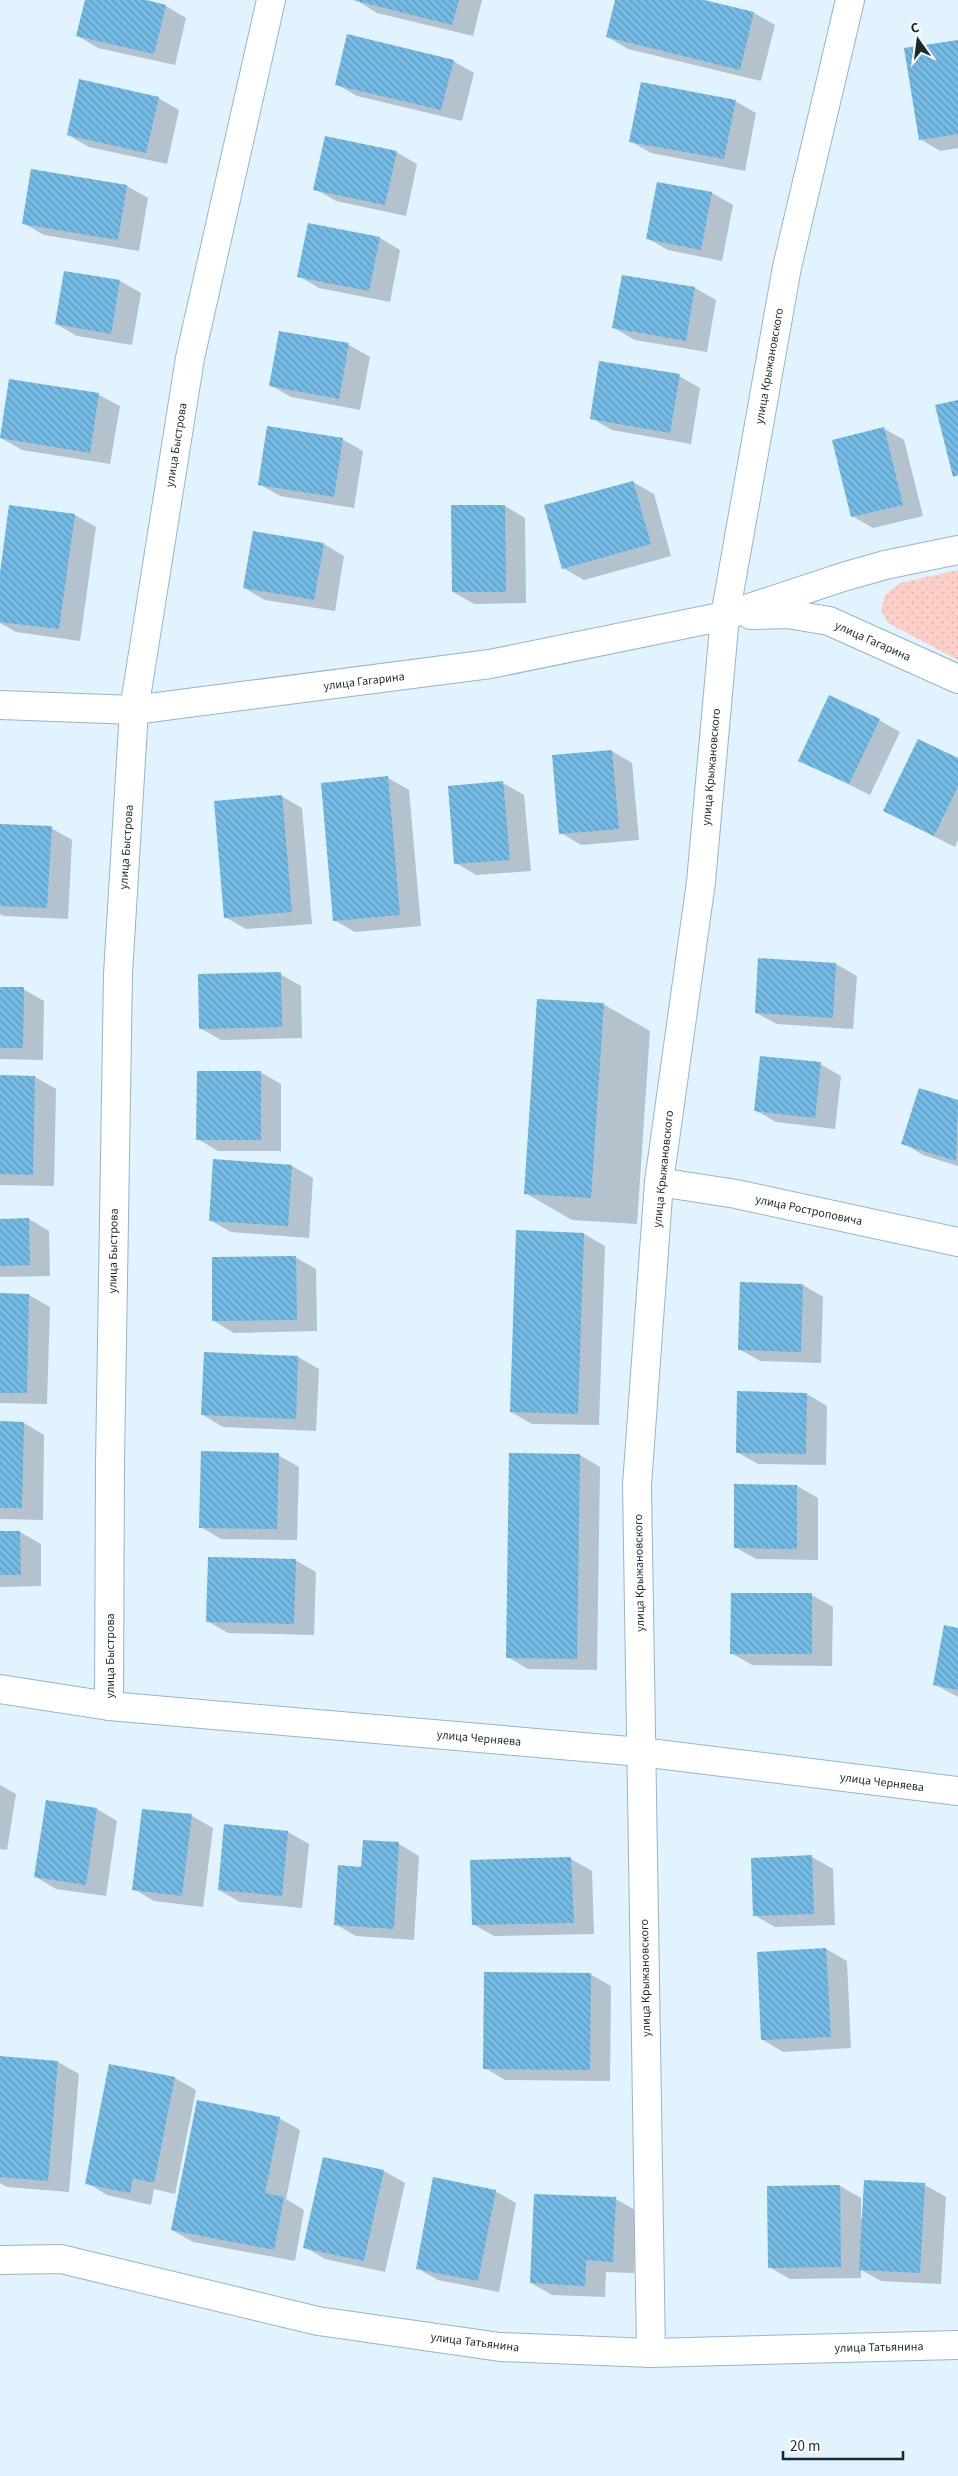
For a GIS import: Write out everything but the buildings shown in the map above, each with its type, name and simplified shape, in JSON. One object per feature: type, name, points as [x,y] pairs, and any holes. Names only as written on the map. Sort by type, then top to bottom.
[{"type":"street","name":"улица Быстрова","points":[[110,1706],[110,1463],[118,974],[134,710],[190,358],[271,0]]},
{"type":"street","name":"улица Крыжановского","points":[[651,2353],[637,1485],[659,1182],[701,882],[725,616],[787,267],[850,0]]},
{"type":"street","name":"улица Гагарина","points":[[0,705],[134,710],[490,664],[725,616],[843,576],[958,550]]},
{"type":"street","name":"улица Гагарина","points":[[725,616],[788,614],[829,621],[958,679]]},
{"type":"street","name":"улица Ростроповича","points":[[659,1182],[736,1194],[958,1242]]},
{"type":"street","name":"улица Черняева","points":[[0,1689],[110,1706],[642,1752],[958,1791]]},
{"type":"street","name":"улица Татьянина","points":[[0,2260],[61,2259],[318,2321],[500,2347],[651,2353],[958,2346]]},
{"type":"shaded area","points":[[958,570],[958,660],[888,623],[881,610],[885,595],[900,583]]}]
